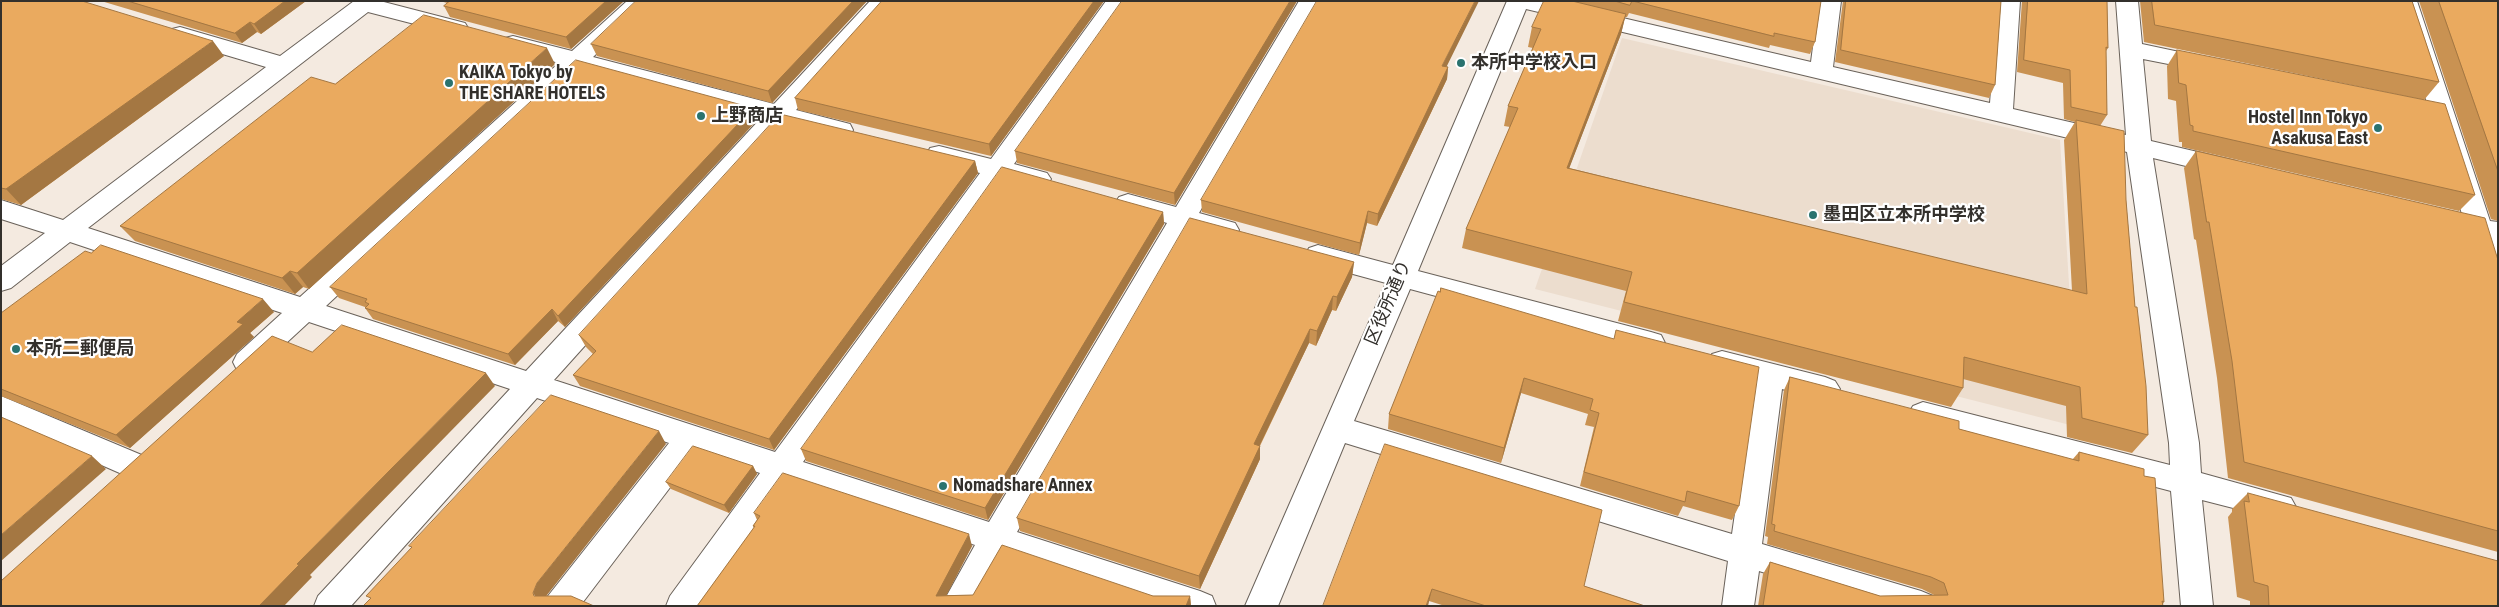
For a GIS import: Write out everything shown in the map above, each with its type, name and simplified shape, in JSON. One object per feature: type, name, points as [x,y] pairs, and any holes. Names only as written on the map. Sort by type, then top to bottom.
[{"type":"street","points":[[226,382],[640,1]]},
{"type":"street","points":[[330,606],[882,1]]},
{"type":"street","points":[[682,606],[1118,1]]},
{"type":"street","points":[[957,606],[1310,1]]},
{"type":"street","points":[[1519,1],[2248,172]]},
{"type":"street","name":"区役所通り","points":[[1261,606],[1519,1]]},
{"type":"street","points":[[1821,72],[1830,1]]},
{"type":"street","points":[[2001,114],[2009,1]]},
{"type":"street","points":[[2406,1],[2443,113],[2489,230],[2498,284]]},
{"type":"street","points":[[2124,2],[2140,146],[2184,443],[2187,512],[2197,606]]},
{"type":"street","points":[[1,281],[366,3],[729,100],[778,115],[868,137]]},
{"type":"street","points":[[161,28],[284,65]]},
{"type":"street","points":[[2130,49],[2232,70]]},
{"type":"street","points":[[2414,107],[2443,113]]},
{"type":"street","points":[[914,148],[1063,186]]},
{"type":"street","points":[[1100,196],[1250,236]]},
{"type":"street","points":[[1,209],[1200,606]]},
{"type":"street","points":[[2432,216],[2489,230]]},
{"type":"street","points":[[1297,250],[1674,349]]},
{"type":"street","points":[[1702,357],[1850,395]]},
{"type":"street","points":[[1738,606],[1769,374]]},
{"type":"street","points":[[1898,407],[2308,515]]},
{"type":"street","points":[[1,408],[144,455],[112,485]]},
{"type":"street","points":[[1337,428],[1921,606]]},
{"type":"street","points":[[560,606],[691,437]]},
{"type":"shaded area","name":"墨田区立本所中学校","points":[[1622,38],[2060,140],[2078,427],[1535,289]]},
{"type":"building","points":[[1,1],[82,1],[213,41],[6,189],[1,188]]},
{"type":"building","points":[[128,1],[285,1],[254,24],[250,22],[235,33]]},
{"type":"building","points":[[450,1],[606,1],[566,37],[444,6]]},
{"type":"building","points":[[636,1],[853,1],[768,91],[591,44]]},
{"type":"building","points":[[882,1],[1094,1],[989,144],[795,98]]},
{"type":"building","points":[[1122,1],[1290,1],[1174,193],[1015,151]]},
{"type":"building","points":[[1317,1],[1475,1],[1442,66],[1448,67],[1378,214],[1368,211],[1360,243],[1201,200]]},
{"type":"building","points":[[1544,1],[1572,1],[1626,14],[1567,168],[2087,294],[2076,120],[2124,131],[2126,200],[2135,307],[2137,307],[2146,386],[2148,435],[2082,418],[2080,387],[1964,357],[1963,388],[1624,302],[1632,272],[1466,229],[1518,108],[1508,106],[1541,29],[1532,27]]},
{"type":"building","points":[[1615,1],[1632,1],[1630,5]]},
{"type":"building","points":[[1633,1],[1821,1],[1815,42],[1774,33],[1774,36]]},
{"type":"building","points":[[1846,1],[2001,1],[1995,85],[1841,50]]},
{"type":"building","points":[[2028,1],[2107,1],[2107,115],[2071,107],[2070,70],[2024,60]]},
{"type":"building","points":[[2152,1],[2412,1],[2439,82],[2155,25]]},
{"type":"building","points":[[2439,1],[2498,1],[2498,171]]},
{"type":"building","points":[[424,15],[547,48],[297,273],[290,271],[282,278],[120,226],[311,77],[335,84]]},
{"type":"building","points":[[2177,50],[2445,104],[2475,195],[2193,131],[2193,126],[2190,125],[2186,85],[2179,83]]},
{"type":"building","points":[[576,60],[753,108],[558,316],[552,309],[508,354],[365,308],[369,304],[365,302],[367,299],[330,287]]},
{"type":"building","points":[[780,114],[975,161],[769,439],[573,375],[596,351],[579,335]]},
{"type":"building","points":[[2196,151],[2485,218],[2498,260],[2498,531],[2244,462],[2232,361]]},
{"type":"building","points":[[1002,167],[1163,212],[985,508],[801,449]]},
{"type":"building","points":[[1190,218],[1354,262],[1337,297],[1333,296],[1317,331],[1310,329],[1254,444],[1260,446],[1199,576],[1017,518]]},
{"type":"building","points":[[101,245],[263,299],[237,322],[243,324],[116,435],[1,389],[1,313],[85,251],[91,253]]},
{"type":"building","points":[[1441,288],[1614,339],[1616,330],[1759,367],[1739,506],[1687,491],[1685,502],[1584,472],[1599,413],[1590,410],[1593,399],[1524,378],[1504,448],[1389,414],[1438,291],[1440,292]]},
{"type":"building","points":[[342,325],[486,373],[297,564],[299,565],[259,606],[1,606],[1,581],[272,336],[312,352]]},
{"type":"building","points":[[1790,377],[1959,421],[1959,429],[2079,461],[2079,452],[2144,469],[2144,476],[2155,478],[2163,606],[1763,606],[1770,562],[1880,596],[1948,595],[1944,583],[1931,577],[1774,531],[1775,525],[1772,524]]},
{"type":"building","points":[[551,395],[659,431],[537,583],[533,593],[534,596],[571,596],[594,606],[363,606],[371,598],[366,596],[412,547],[409,546]]},
{"type":"building","points":[[1,417],[92,456],[1,535]]},
{"type":"building","points":[[1385,444],[1602,510],[1584,586],[1645,606],[1486,606],[1432,589],[1426,606],[1323,606]]},
{"type":"building","points":[[693,446],[753,466],[724,505],[666,482]]},
{"type":"building","points":[[783,473],[969,534],[936,596],[973,595],[1002,545],[1153,596],[1190,596],[1186,606],[697,606],[755,526],[753,526],[760,516],[754,513]]},
{"type":"building","points":[[2248,493],[2498,561],[2498,606],[2269,606],[2268,586],[2254,582],[2244,501],[2249,502]]},
{"type":"place","name":"本所中学校入口","points":[[1461,63]]},
{"type":"place","name":"KAIKA Tokyo by THE SHARE HOTELS","points":[[449,83]]},
{"type":"place","name":"上野商店","points":[[701,116]]},
{"type":"place","name":"Hostel Inn Tokyo Asakusa East","points":[[2378,128]]},
{"type":"place","name":"墨田区立本所中学校","points":[[1813,215]]},
{"type":"place","name":"本所二郵便局","points":[[16,349]]},
{"type":"place","name":"Nomadshare Annex","points":[[943,486]]}]
